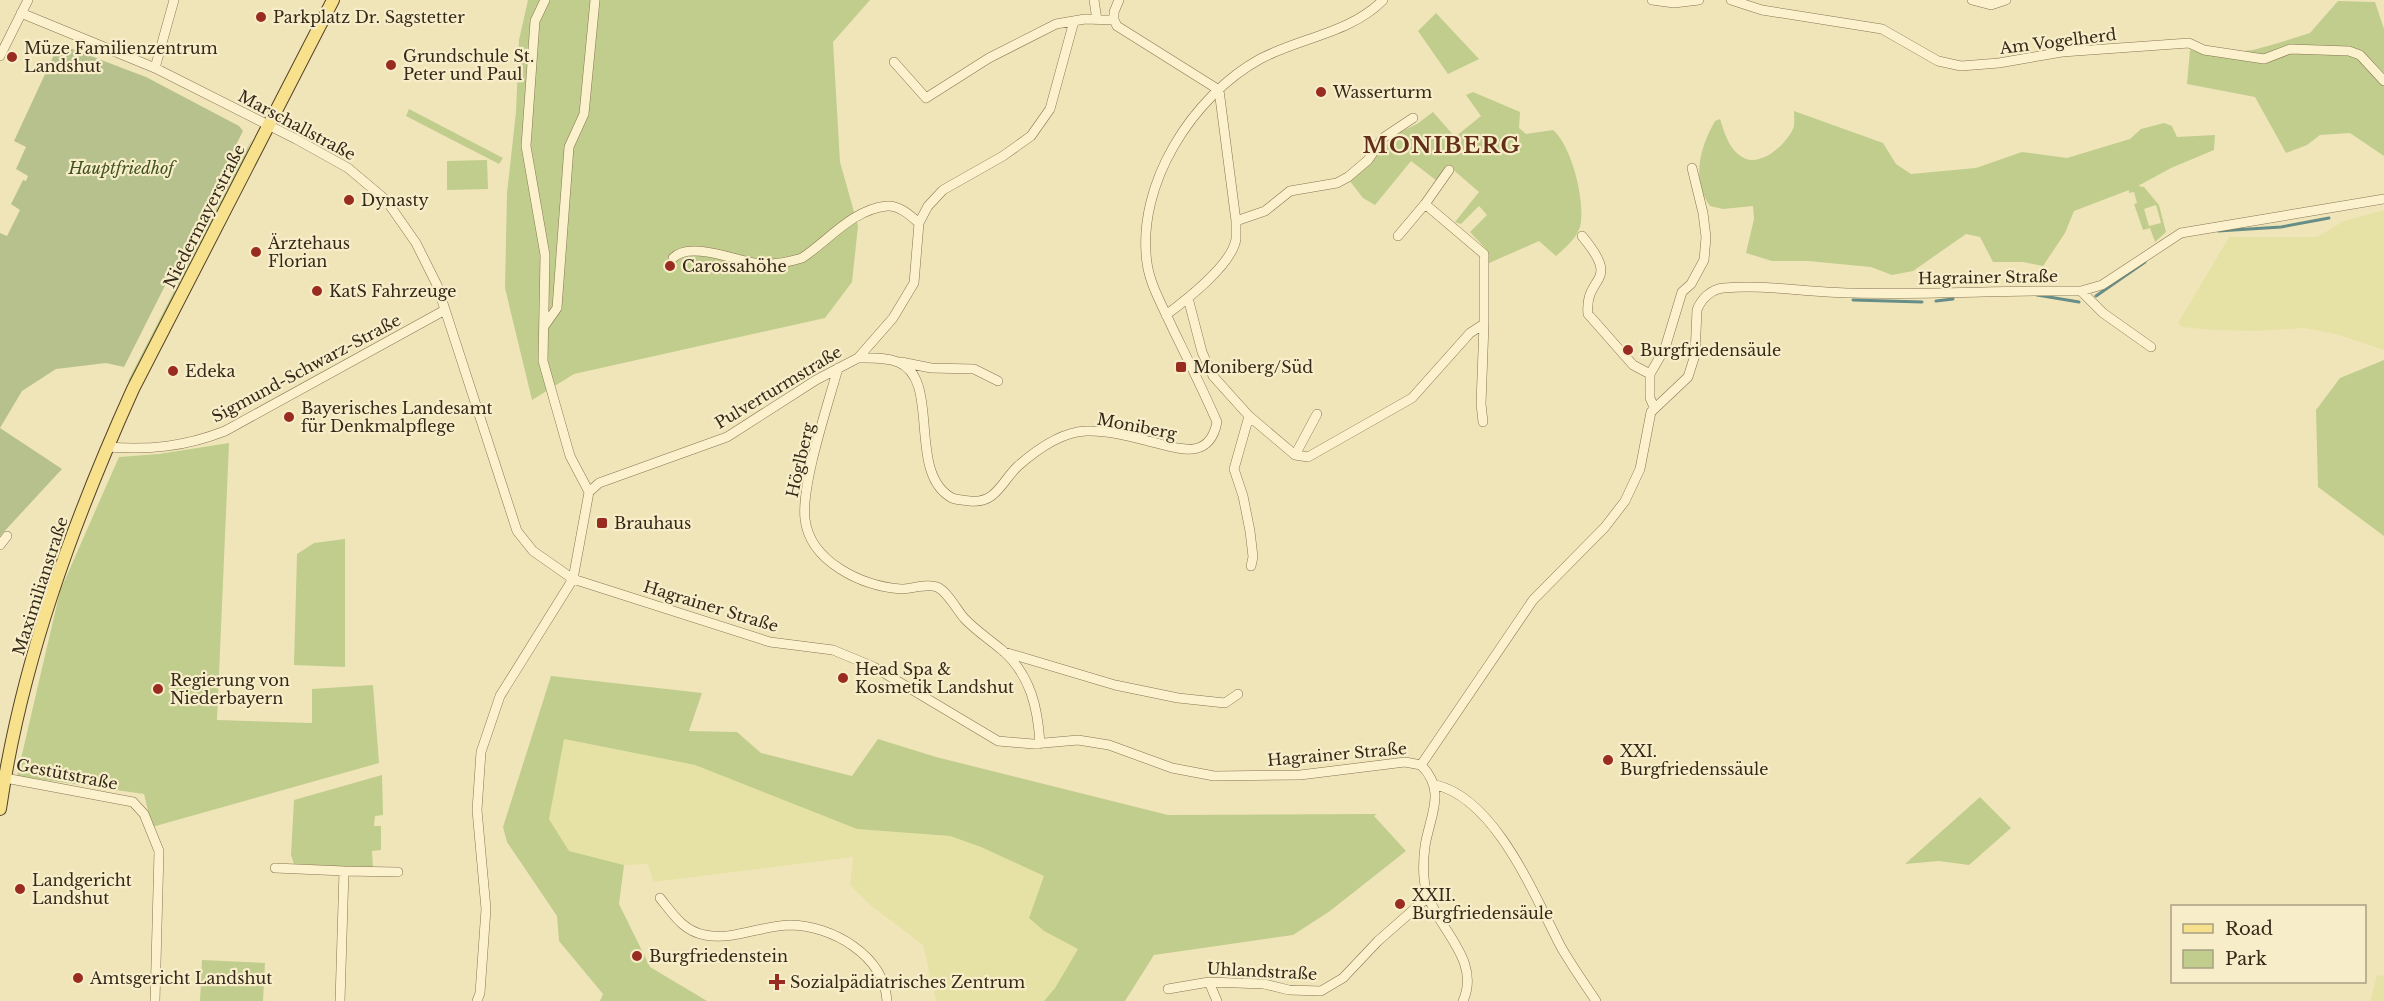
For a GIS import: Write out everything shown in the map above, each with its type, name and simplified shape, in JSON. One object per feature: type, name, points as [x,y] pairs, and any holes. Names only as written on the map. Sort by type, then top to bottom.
[{"type":"main road","name":"Niedermayerstraße","points":[[106,447],[133,389],[333,0]]},
{"type":"main road","name":"Maximilianstraße","points":[[0,809],[4,778],[48,608],[65,552],[106,447]]},
{"type":"street","points":[[0,56],[28,0]]},
{"type":"street","points":[[155,69],[174,0]]},
{"type":"street","points":[[479,997],[486,909],[477,810],[481,752],[500,696],[573,579],[588,492],[570,456],[543,361],[545,255],[526,146],[535,21],[545,0]]},
{"type":"street","points":[[545,325],[557,308],[569,147],[584,114],[596,0]]},
{"type":"street","points":[[1094,0],[1097,20]]},
{"type":"street","points":[[1119,0],[1114,12],[1117,26],[1219,90],[1236,220],[1236,242],[1223,263],[1188,298],[1166,315]]},
{"type":"street","name":"Moniberg","points":[[899,362],[913,375],[921,399],[929,472],[939,489],[954,499],[977,502],[987,499],[999,491],[1016,468],[1039,450],[1068,435],[1085,431],[1126,436],[1177,450],[1198,448],[1208,443],[1215,433],[1217,422],[1166,315],[1147,264],[1149,206],[1171,147],[1219,90],[1244,68],[1366,15],[1383,0]]},
{"type":"street","points":[[1652,0],[1674,3],[1699,0]]},
{"type":"street","name":"Am Vogelherd","points":[[1731,0],[1762,9],[1882,29],[1949,64],[1999,63],[2062,52],[2189,44],[2204,50],[2264,59],[2290,50],[2349,51],[2360,55],[2384,81]]},
{"type":"street","points":[[1972,0],[1991,5],[2006,0]]},
{"type":"street","name":"Marschallstraße","points":[[21,13],[155,69],[339,161],[386,200],[416,243],[445,310],[517,531],[532,551],[573,579]]},
{"type":"street","points":[[894,62],[926,98],[1024,39],[1056,24],[1114,20]]},
{"type":"street","name":"Pulverturmstraße","points":[[588,492],[599,483],[727,437],[858,358],[893,318],[914,283],[919,224],[928,206],[943,190],[1003,156],[1032,136],[1050,109],[1074,21]]},
{"type":"street","points":[[2062,52],[2072,43]]},
{"type":"street","points":[[1236,220],[1265,211],[1290,190],[1337,183],[1348,177],[1368,160],[1383,138],[1413,118]]},
{"type":"street","points":[[1582,236],[1601,263],[1601,275],[1587,305],[1588,314],[1633,364],[1650,374],[1665,348],[1682,292],[1691,284],[1704,260],[1706,237],[1703,213],[1692,168]]},
{"type":"street","points":[[1398,236],[1449,170]]},
{"type":"street","name":"Hagrainer Straße","points":[[573,579],[770,642],[833,650],[874,667],[998,741],[1040,744],[1078,740],[1109,744],[1172,768],[1214,776],[1300,775],[1405,762],[1421,765],[1533,600],[1605,528],[1625,501],[1640,469],[1648,419],[1654,407],[1688,376],[1695,355],[1696,310],[1706,297],[1721,288],[1850,293],[2081,291],[2102,285],[2181,233],[2384,199]]},
{"type":"street","points":[[1425,204],[1484,254],[1481,404],[1483,422]]},
{"type":"street","points":[[673,258],[680,253],[717,253],[759,264],[794,261],[809,254],[825,240],[864,214],[887,205],[901,209],[919,224]]},
{"type":"street","points":[[2081,291],[2103,313],[2151,346]]},
{"type":"street","points":[[1188,298],[1202,352],[1213,376],[1248,416],[1294,455],[1308,457],[1412,398],[1470,333],[1484,324]]},
{"type":"street","name":"Sigmund-Schwarz-Straße","points":[[106,447],[159,449],[216,434],[445,310]]},
{"type":"street","points":[[858,358],[878,358],[931,368],[974,369],[998,381]]},
{"type":"street","name":"Höglberg","points":[[838,368],[805,505],[807,530],[812,541],[836,566],[881,586],[903,589],[936,586],[966,620],[1004,652],[1035,698],[1040,744]]},
{"type":"street","name":"Hagrainer Straße","points":[[1650,374],[1650,398],[1654,407]]},
{"type":"street","points":[[1294,455],[1317,414]]},
{"type":"street","points":[[1248,416],[1242,446],[1234,469],[1243,496],[1250,531],[1253,557],[1251,566]]},
{"type":"street","points":[[0,545],[7,536]]},
{"type":"street","name":"Höglberg","points":[[1004,652],[1115,685],[1178,698],[1225,703],[1238,694]]},
{"type":"street","points":[[1421,765],[1436,785],[1449,789],[1469,802],[1506,846],[1534,891],[1561,947],[1596,1001]]},
{"type":"street","name":"Gestütstraße","points":[[4,778],[133,802],[144,814],[159,851],[155,1001]]},
{"type":"street","points":[[1436,785],[1435,810],[1423,862],[1428,897],[1465,963],[1468,987],[1463,1001]]},
{"type":"street","points":[[275,868],[398,872]]},
{"type":"street","points":[[340,1001],[344,871]]},
{"type":"street","name":"Uhlandstraße","points":[[1168,989],[1209,982],[1264,984],[1312,992],[1331,987],[1428,897]]},
{"type":"street","points":[[660,898],[680,922],[704,935],[730,935],[792,925],[820,930],[846,941],[867,958],[879,976],[887,1001]]},
{"type":"street","points":[[1209,982],[1218,1001]]},
{"type":"shaded area","points":[[2384,210],[2384,350],[2336,334],[2304,328],[2256,331],[2213,330],[2182,327],[2178,323],[2229,237],[2317,237],[2344,221]]},
{"type":"shaded area","points":[[563,739],[695,765],[857,829],[950,836],[981,847],[1045,876],[1029,918],[1044,931],[1078,949],[1055,988],[1044,1001],[936,1001],[923,945],[869,904],[850,885],[853,857],[653,882],[648,864],[624,865],[569,851],[549,819]]},
{"type":"shaded area","points":[[2377,975],[2384,976],[2384,1001],[2370,1001]]},
{"type":"green space","points":[[528,0],[870,0],[833,42],[840,162],[858,226],[852,282],[825,318],[574,374],[532,400],[505,288],[507,193],[516,112],[519,40]]},
{"type":"green space","points":[[2338,1],[2375,2],[2384,29],[2384,156],[2350,133],[2320,135],[2307,145],[2286,153],[2255,97],[2187,84],[2190,50],[2215,54],[2253,50],[2310,33]]},
{"type":"green space","points":[[1436,13],[1479,59],[1448,74],[1418,31]]},
{"type":"green space","name":"Hauptfriedhof","points":[[59,44],[146,77],[239,126],[243,131],[124,367],[106,363],[56,369],[22,391],[0,428],[0,233],[7,236],[20,210],[11,204],[23,180],[26,181],[28,176],[16,169],[26,147],[14,141]]},
{"type":"green space","points":[[1473,92],[1520,112],[1519,128],[1526,134],[1553,130],[1566,149],[1576,176],[1581,217],[1576,235],[1556,256],[1539,241],[1487,264],[1486,249],[1470,232],[1487,215],[1479,206],[1461,224],[1455,222],[1479,192],[1450,167],[1437,181],[1411,161],[1375,205],[1363,198],[1349,180],[1366,168],[1396,134],[1417,124],[1433,112],[1455,137],[1481,116],[1466,95]]},
{"type":"green space","points":[[409,109],[503,158],[499,164],[406,116]]},
{"type":"green space","points":[[1794,111],[1883,143],[1896,164],[1911,174],[1976,168],[2022,152],[2067,158],[2130,139],[2141,129],[2164,123],[2172,126],[2177,137],[2215,135],[2214,150],[2171,168],[2138,186],[2144,187],[2159,205],[2166,232],[2155,242],[2150,228],[2143,230],[2134,204],[2137,203],[2134,192],[2129,193],[2129,190],[2074,211],[2065,233],[2043,266],[2023,262],[1993,262],[1980,237],[1966,234],[1913,271],[1892,275],[1871,267],[1808,261],[1772,261],[1746,253],[1754,219],[1753,206],[1723,209],[1710,206],[1704,196],[1699,175],[1700,164],[1705,142],[1715,121],[1720,119],[1728,141],[1735,151],[1751,160],[1766,157],[1785,141],[1794,127]],"holes":[[[2156,205],[2161,223],[2149,226],[2144,209]]]},
{"type":"green space","points":[[252,139],[244,161],[130,382],[128,381]]},
{"type":"green space","points":[[487,160],[488,189],[447,190],[447,161]]},
{"type":"green space","points":[[2384,360],[2384,536],[2318,487],[2316,410],[2340,378]]},
{"type":"green space","points":[[0,428],[62,469],[0,536]]},
{"type":"green space","points":[[229,443],[217,720],[312,723],[312,689],[373,685],[379,763],[152,827],[144,794],[17,776],[60,591],[119,457],[159,454]]},
{"type":"green space","points":[[345,539],[345,667],[294,665],[297,554],[314,543]]},
{"type":"green space","points":[[551,676],[702,693],[689,731],[737,732],[761,753],[852,776],[878,739],[936,757],[1168,815],[1377,814],[1374,816],[1406,851],[1330,911],[1293,935],[1154,955],[1125,1001],[1044,1001],[1055,988],[1078,949],[1044,931],[1029,918],[1044,876],[981,847],[950,836],[857,829],[695,765],[564,739],[549,819],[569,851],[624,865],[619,904],[650,967],[707,1001],[600,1001],[603,994],[559,941],[557,916],[507,842],[503,827]]},
{"type":"green space","points":[[382,775],[383,815],[375,816],[374,826],[381,826],[381,850],[372,851],[373,868],[294,864],[291,855],[294,800]]},
{"type":"green space","points":[[1980,797],[2011,828],[1969,865],[1939,861],[1905,864]]},
{"type":"green space","points":[[202,960],[265,963],[263,1001],[200,1001]]},
{"type":"waterway","points":[[2218,231],[2281,227],[2329,218]]},
{"type":"waterway","points":[[2096,296],[2145,262]]},
{"type":"waterway","points":[[2037,295],[2079,302]]},
{"type":"waterway","points":[[1936,301],[1953,299]]},
{"type":"waterway","points":[[1853,300],[1922,302]]},
{"type":"place","name":"Parkplatz Dr. Sagstetter","points":[[261,17]]},
{"type":"place","name":"Müze Familienzentrum Landshut","points":[[12,57]]},
{"type":"place","name":"Grundschule St. Peter und Paul","points":[[391,65]]},
{"type":"place","name":"Wasserturm","points":[[1321,92]]},
{"type":"place","name":"Dynasty","points":[[349,200]]},
{"type":"place","name":"Ärztehaus Florian","points":[[256,252]]},
{"type":"place","name":"Carossahöhe","points":[[670,266]]},
{"type":"place","name":"KatS Fahrzeuge","points":[[317,291]]},
{"type":"place","name":"Burgfriedensäule","points":[[1628,350]]},
{"type":"place","name":"Moniberg/Süd","points":[[1181,367]]},
{"type":"place","name":"Edeka","points":[[173,371]]},
{"type":"place","name":"Bayerisches Landesamt für Denkmalpflege","points":[[289,417]]},
{"type":"place","name":"Brauhaus","points":[[602,523]]},
{"type":"place","name":"Head Spa & Kosmetik Landshut","points":[[843,678]]},
{"type":"place","name":"Regierung von Niederbayern","points":[[158,689]]},
{"type":"place","name":"XXI. Burgfriedenssäule","points":[[1608,760]]},
{"type":"place","name":"Landgericht Landshut","points":[[20,889]]},
{"type":"place","name":"XXII. Burgfriedensäule","points":[[1400,904]]},
{"type":"place","name":"Burgfriedenstein","points":[[637,956]]},
{"type":"place","name":"Amtsgericht Landshut","points":[[78,978]]},
{"type":"place","name":"Sozialpädiatrisches Zentrum","points":[[777,982]]},
{"type":"district","name":"MONIBERG","points":[[1442,145]]}]
